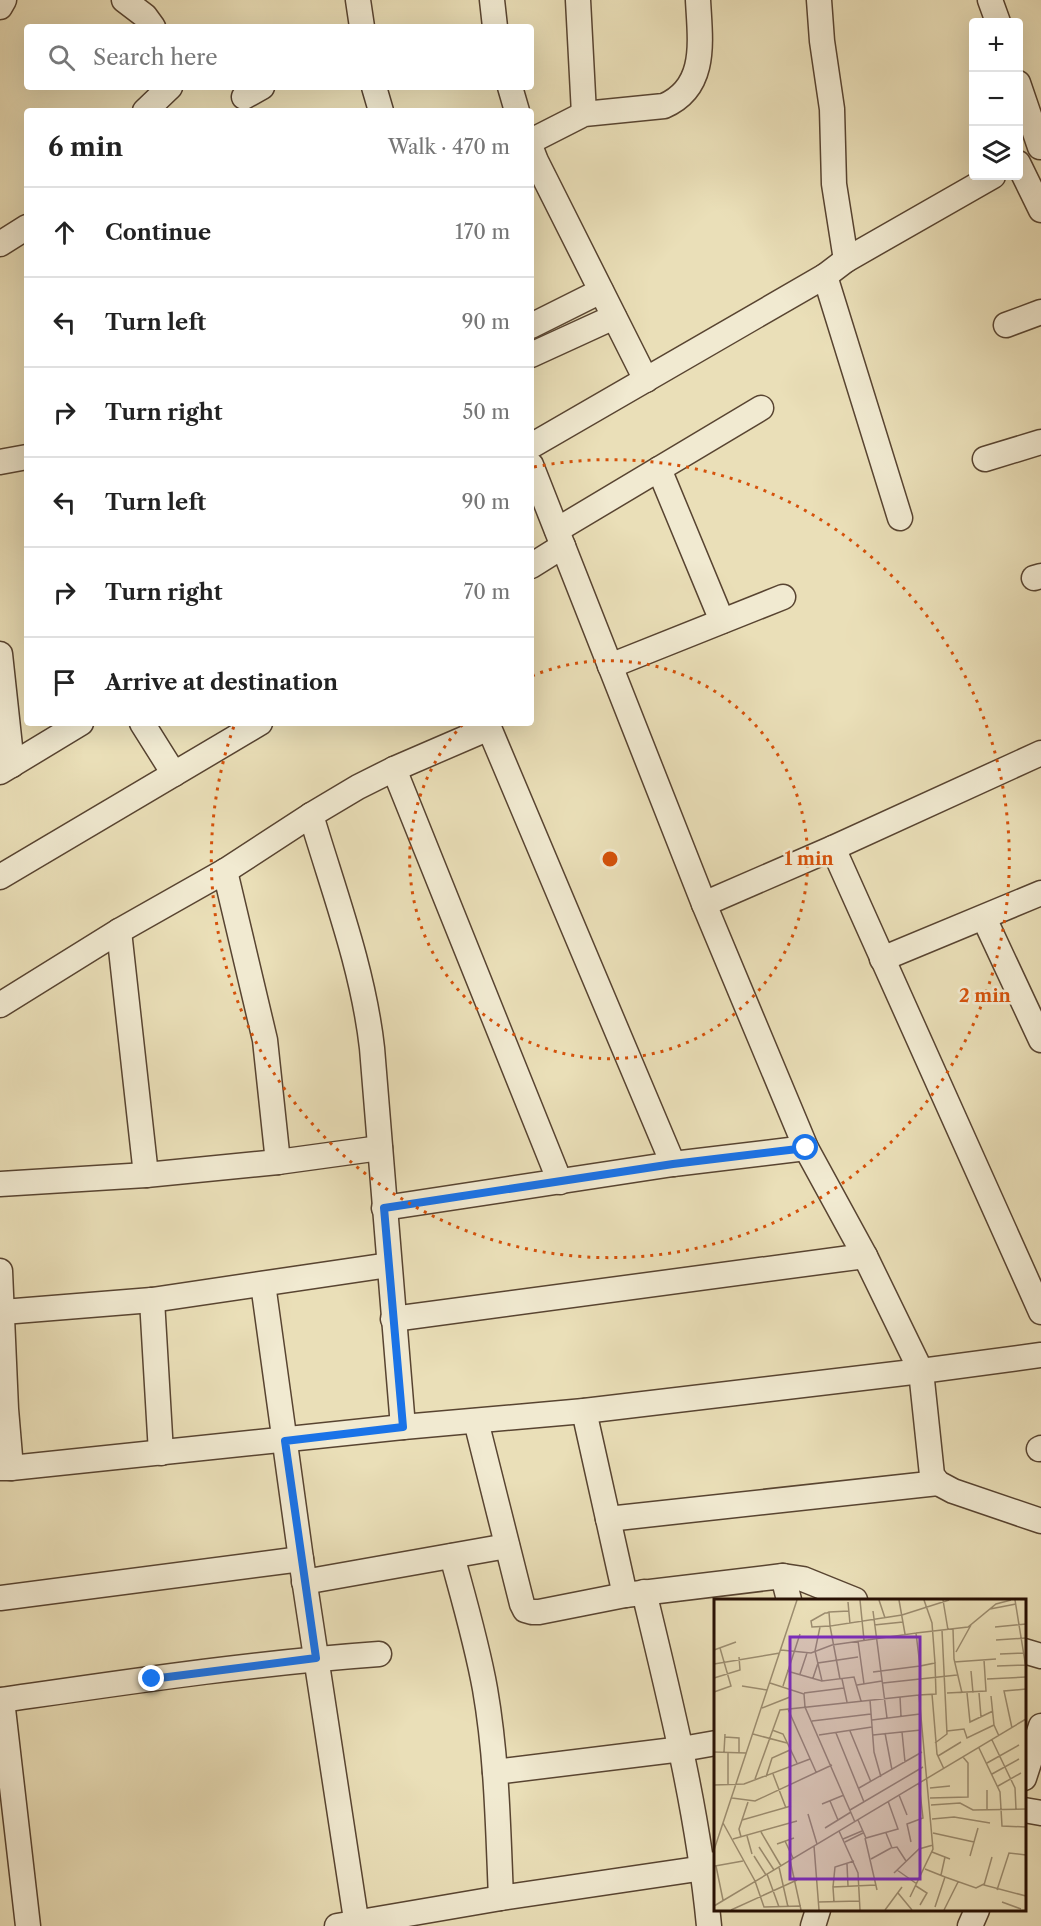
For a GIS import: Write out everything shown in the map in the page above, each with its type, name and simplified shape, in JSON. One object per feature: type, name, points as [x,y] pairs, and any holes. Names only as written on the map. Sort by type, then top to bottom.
[{"type":"street","points":[[0,7],[4,0]]},
{"type":"street","points":[[124,0],[145,16],[151,24]]},
{"type":"street","points":[[358,0],[362,24]]},
{"type":"street","points":[[492,0],[495,24]]},
{"type":"street","points":[[578,0],[584,114]]},
{"type":"street","points":[[534,139],[584,114],[664,106],[684,93],[692,82],[698,65],[700,47],[698,0]]},
{"type":"street","points":[[819,0],[822,41],[832,110],[834,184],[846,260]]},
{"type":"street","points":[[990,0],[997,18]]},
{"type":"street","points":[[148,108],[167,90]]},
{"type":"street","points":[[375,90],[380,108]]},
{"type":"street","points":[[511,90],[516,108]]},
{"type":"street","points":[[1023,97],[1041,147],[1023,159]]},
{"type":"street","points":[[534,154],[646,380]]},
{"type":"street","points":[[1023,172],[1041,210]]},
{"type":"street","points":[[534,444],[986,180]]},
{"type":"street","points":[[0,244],[24,229]]},
{"type":"street","points":[[825,276],[900,518]]},
{"type":"street","points":[[534,324],[601,291]]},
{"type":"street","points":[[1006,325],[1041,312]]},
{"type":"street","points":[[534,354],[614,317]]},
{"type":"street","points":[[534,563],[560,538],[659,469],[761,408]]},
{"type":"street","points":[[985,459],[1041,442]]},
{"type":"street","points":[[0,462],[24,458]]},
{"type":"street","points":[[659,469],[722,621]]},
{"type":"street","points":[[534,473],[704,904],[806,1148],[866,1256],[921,1371],[932,1474],[938,1483],[953,1491],[1041,1521]]},
{"type":"street","points":[[610,666],[783,597]]},
{"type":"street","points":[[0,654],[6,769],[76,726]]},
{"type":"street","points":[[144,726],[174,774]]},
{"type":"street","points":[[0,878],[255,726]]},
{"type":"street","points":[[0,1005],[119,931],[225,871],[358,787],[488,726],[673,1164]]},
{"type":"street","points":[[704,904],[1041,753]]},
{"type":"street","points":[[394,769],[561,1182]]},
{"type":"street","points":[[311,815],[362,982],[368,1011],[403,1427]]},
{"type":"street","points":[[832,848],[1041,1312]]},
{"type":"street","points":[[225,871],[264,1040],[279,1162]]},
{"type":"street","points":[[882,959],[1041,893]]},
{"type":"street","points":[[984,918],[1040,1034]]},
{"type":"street","points":[[119,931],[146,1175]]},
{"type":"street","points":[[0,1184],[146,1175],[279,1162],[380,1148]]},
{"type":"street","points":[[384,1208],[673,1164],[806,1148]]},
{"type":"street","points":[[393,1318],[866,1256]]},
{"type":"street","points":[[3,1312],[152,1300],[389,1265]]},
{"type":"street","points":[[0,1271],[6,1468],[285,1441],[403,1427],[584,1411],[1041,1355]]},
{"type":"street","points":[[263,1284],[316,1658],[350,1925],[452,1916],[501,1898],[710,1866]]},
{"type":"street","points":[[152,1300],[161,1453]]},
{"type":"street","points":[[584,1411],[608,1519],[635,1593],[682,1749],[710,1866],[709,1926]]},
{"type":"street","points":[[476,1421],[525,1610],[532,1612],[635,1593],[783,1576],[803,1579],[853,1599]]},
{"type":"street","points":[[608,1519],[938,1483]]},
{"type":"street","points":[[0,1598],[452,1556],[507,1546]]},
{"type":"street","points":[[452,1556],[480,1664],[495,1772],[501,1898]]},
{"type":"street","points":[[783,1576],[789,1599]]},
{"type":"street","points":[[1026,1652],[1041,1656]]},
{"type":"street","points":[[28,1926],[1,1700],[316,1658],[379,1654]]},
{"type":"street","points":[[1026,1772],[1041,1726]]},
{"type":"street","points":[[495,1772],[714,1743]]},
{"type":"street","points":[[1026,1810],[1041,1813]]},
{"type":"street","points":[[813,1926],[818,1911]]},
{"type":"street","points":[[970,1926],[976,1911]]},
{"type":"route","points":[[152,1679],[316,1658],[285,1441],[403,1427],[384,1208],[673,1164],[806,1148]]}]
